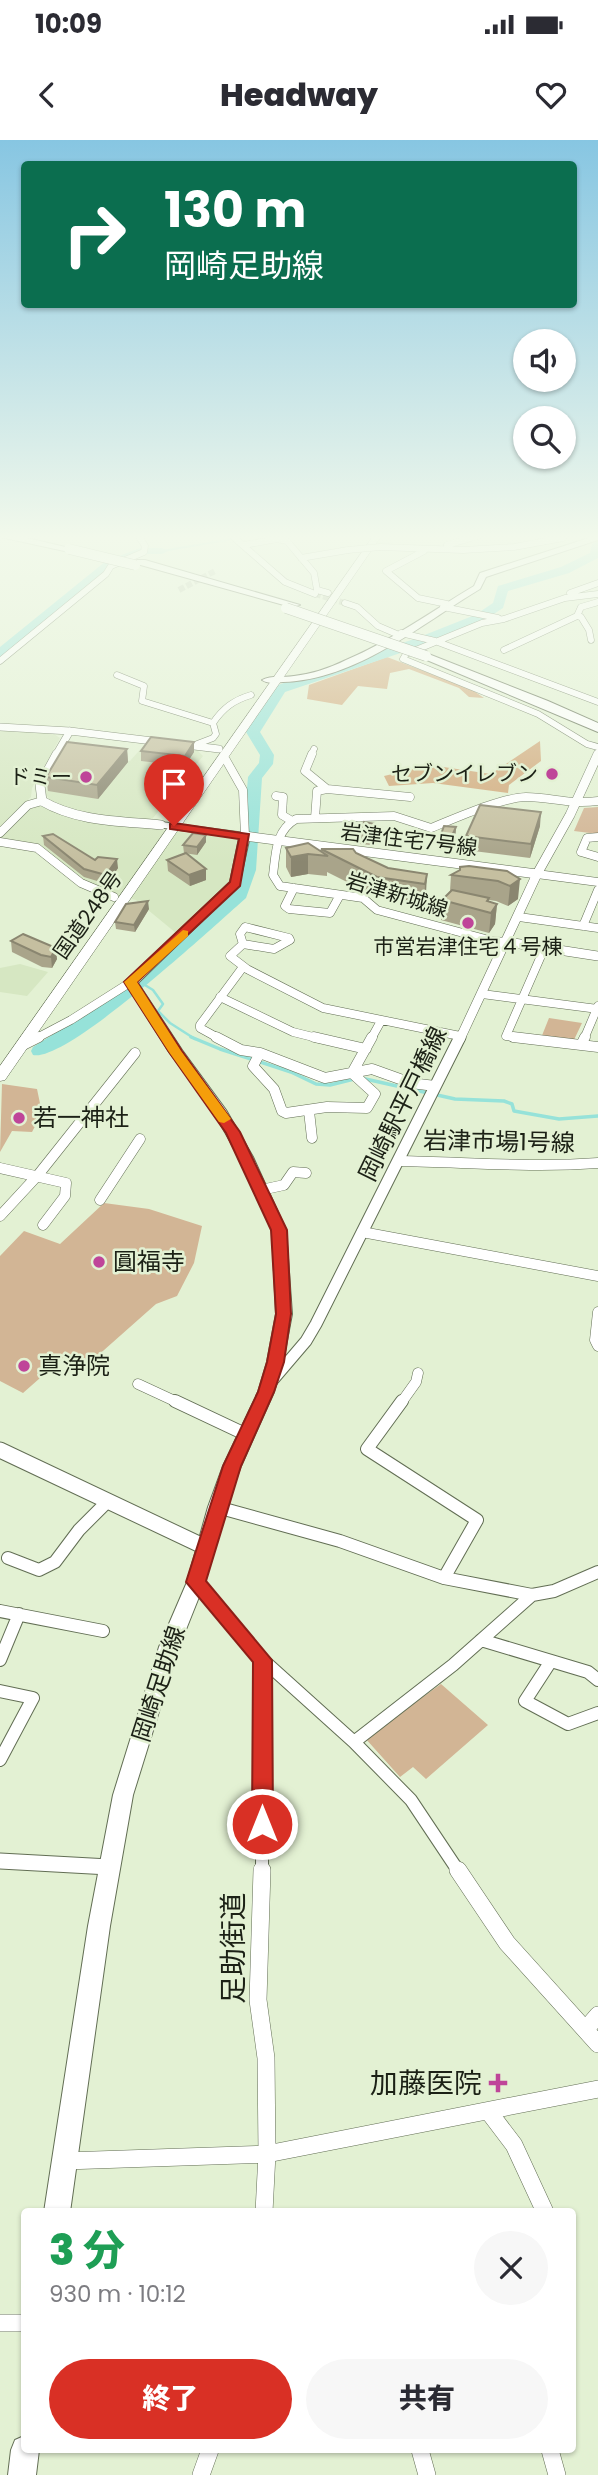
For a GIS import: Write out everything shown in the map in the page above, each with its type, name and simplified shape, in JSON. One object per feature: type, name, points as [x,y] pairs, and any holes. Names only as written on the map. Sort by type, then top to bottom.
[{"type":"highway","name":"国道248号","points":[[0,1077],[219,749],[272,680],[295,644]]},
{"type":"highway","name":"国道248号","points":[[0,1062],[114,897],[298,644]]},
{"type":"highway","points":[[421,644],[598,719]]},
{"type":"highway","points":[[431,647],[598,728]]},
{"type":"main road","points":[[272,680],[292,680],[332,668],[383,644]]},
{"type":"main road","points":[[133,986],[236,883],[245,836],[168,826]]},
{"type":"main road","name":"岡崎足助線","points":[[58,2208],[109,1867],[123,1795],[169,1647],[196,1582],[217,1507],[245,1434],[268,1385],[284,1314],[284,1277],[279,1230],[261,1189],[233,1132],[133,986]]},
{"type":"main road","points":[[22,2475],[25,2453]]},
{"type":"street","points":[[0,661],[21,644]]},
{"type":"street","points":[[374,644],[380,646]]},
{"type":"street","points":[[428,644],[598,702]]},
{"type":"street","points":[[437,644],[405,654],[403,659],[538,714],[587,744],[598,747]]},
{"type":"street","points":[[504,650],[517,644]]},
{"type":"street","points":[[117,675],[144,686],[142,701],[213,723]]},
{"type":"street","points":[[192,746],[213,738],[216,734],[213,723],[220,710],[251,695]]},
{"type":"street","points":[[0,727],[70,731],[219,749]]},
{"type":"street","points":[[70,731],[40,785],[42,801],[50,807],[76,814],[168,826]]},
{"type":"street","points":[[314,749],[305,771],[327,789]]},
{"type":"street","points":[[575,804],[598,754]]},
{"type":"street","points":[[226,760],[243,790],[245,836],[277,841]]},
{"type":"street","points":[[315,818],[317,791],[327,789],[410,797]]},
{"type":"street","points":[[276,796],[283,797],[282,815],[292,821]]},
{"type":"street","points":[[340,895],[330,912],[289,909],[285,906],[293,888],[280,886],[275,880],[277,841],[287,823],[315,818],[394,816],[431,828],[469,812],[525,797],[575,804],[598,802]]},
{"type":"street","points":[[0,833],[28,805],[42,801]]},
{"type":"street","name":"岡崎駅平戸橋線","points":[[268,1385],[306,1341],[482,994],[537,874],[575,804]]},
{"type":"street","points":[[598,837],[587,838],[581,852],[598,857]]},
{"type":"street","name":"岩津住宅7号線","points":[[277,841],[537,874]]},
{"type":"street","points":[[0,842],[37,848],[81,883],[114,897]]},
{"type":"street","points":[[537,874],[598,882]]},
{"type":"street","name":"岩津新城線","points":[[293,888],[363,898],[377,910],[493,941],[507,942]]},
{"type":"street","points":[[583,926],[597,896]]},
{"type":"street","points":[[519,916],[598,928]]},
{"type":"street","points":[[245,927],[290,940],[282,949],[275,950],[243,944],[240,933],[245,927]]},
{"type":"street","points":[[507,942],[598,956]]},
{"type":"street","points":[[243,944],[229,956],[247,969],[315,1005],[460,1036]]},
{"type":"street","points":[[544,949],[506,1036],[598,1047]]},
{"type":"street","points":[[247,969],[243,967],[200,1028],[241,1050],[260,1053],[328,1079],[368,1070],[382,1071],[411,1083],[435,1086]]},
{"type":"street","points":[[23,1045],[133,986]]},
{"type":"street","points":[[482,994],[598,1008],[581,1045]]},
{"type":"street","points":[[220,997],[293,1032],[366,1049]]},
{"type":"street","points":[[352,1073],[381,1021]]},
{"type":"street","points":[[0,1216],[38,1175],[135,1053]]},
{"type":"street","points":[[260,1053],[253,1066],[274,1089],[282,1111],[289,1113],[327,1107],[367,1108],[375,1094],[352,1073]]},
{"type":"street","points":[[309,1111],[312,1138]]},
{"type":"street","points":[[100,1200],[140,1139]]},
{"type":"street","name":"岩津市場1号線","points":[[399,1161],[498,1162],[557,1166],[598,1163]]},
{"type":"street","points":[[0,1168],[66,1183],[65,1196],[43,1225]]},
{"type":"street","points":[[261,1189],[284,1185],[293,1172],[306,1173]]},
{"type":"street","points":[[362,1232],[598,1276]]},
{"type":"street","points":[[598,1312],[595,1340],[598,1346]]},
{"type":"street","points":[[418,1373],[416,1382],[367,1449],[477,1520],[444,1578]]},
{"type":"street","points":[[138,1384],[245,1434]]},
{"type":"street","points":[[0,1450],[205,1546]]},
{"type":"street","points":[[8,1559],[39,1570],[55,1562],[79,1530],[107,1502]]},
{"type":"street","points":[[217,1507],[340,1541],[444,1578],[531,1595],[554,1591],[595,1577]]},
{"type":"street","points":[[196,1582],[263,1660],[355,1742],[411,1800],[507,1943],[598,2044]]},
{"type":"street","points":[[355,1742],[481,1640],[531,1595]]},
{"type":"street","points":[[0,1611],[103,1632]]},
{"type":"street","points":[[0,1660],[19,1614]]},
{"type":"street","points":[[481,1640],[587,1672],[598,1680]]},
{"type":"street","name":"足助街道","points":[[263,1660],[258,2000],[266,2058],[267,2154],[264,2208]]},
{"type":"street","points":[[551,1661],[525,1701],[568,1724],[598,1713]]},
{"type":"street","points":[[0,1691],[33,1698],[0,1760]]},
{"type":"street","points":[[0,1861],[109,1867]]},
{"type":"street","points":[[586,2029],[598,2015]]},
{"type":"street","points":[[64,2161],[267,2154],[598,2089]]},
{"type":"street","points":[[489,2112],[514,2145],[543,2208]]},
{"type":"street","points":[[0,2323],[21,2323]]},
{"type":"street","points":[[201,2475],[209,2453]]},
{"type":"street","points":[[422,2453],[427,2475]]},
{"type":"street","points":[[551,2453],[557,2475]]},
{"type":"shaded area","points":[[387,657],[471,689],[484,698],[469,697],[459,688],[409,669],[390,673],[387,689],[358,686],[342,705],[307,699],[309,685]]},
{"type":"shaded area","points":[[0,730],[51,732],[60,738],[32,788],[31,797],[0,828]]},
{"type":"shaded area","points":[[540,741],[541,761],[509,785],[508,793],[433,783],[389,786],[384,776],[430,765],[491,774]]},
{"type":"shaded area","points":[[145,744],[197,750],[203,756],[145,828],[237,839],[234,877],[176,933],[136,900],[100,891],[83,882],[40,846],[0,838],[29,806],[50,800],[45,793],[65,753],[130,761]]},
{"type":"shaded area","points":[[598,807],[598,834],[574,831],[584,808]]},
{"type":"shaded area","points":[[20,964],[48,972],[27,996],[0,992],[0,968]]},
{"type":"shaded area","points":[[549,1018],[582,1023],[573,1042],[541,1038]]},
{"type":"shaded area","points":[[2,1084],[37,1089],[42,1113],[32,1132],[12,1131],[0,1152]]},
{"type":"shaded area","points":[[104,1203],[149,1209],[202,1226],[194,1263],[177,1296],[156,1304],[86,1366],[65,1356],[23,1393],[0,1381],[0,1256],[24,1231],[60,1244]]},
{"type":"shaded area","points":[[441,1684],[488,1725],[426,1779],[413,1767],[400,1777],[365,1738]]},
{"type":"building","points":[[151,737],[194,742],[185,756],[141,751]]},
{"type":"building","points":[[67,742],[127,749],[97,785],[46,777]]},
{"type":"building","points":[[480,805],[541,812],[531,844],[466,836]]},
{"type":"building","points":[[364,822],[375,824],[371,831],[361,830]]},
{"type":"building","points":[[444,826],[456,827],[451,838],[440,837]]},
{"type":"building","points":[[193,833],[206,835],[197,847],[183,845]]},
{"type":"building","points":[[53,834],[95,860],[98,857],[117,859],[106,875],[84,869],[43,836]]},
{"type":"building","points":[[308,843],[328,856],[308,854],[291,857],[286,848]]},
{"type":"building","points":[[321,849],[353,849],[388,868],[427,874],[425,884],[377,877]]},
{"type":"building","points":[[186,853],[206,869],[189,875],[167,860]]},
{"type":"building","points":[[460,867],[507,871],[520,879],[510,886],[498,881],[451,875],[460,870]]},
{"type":"building","points":[[452,890],[489,898],[487,901],[497,904],[491,913],[442,900]]},
{"type":"building","points":[[148,901],[134,925],[115,922],[126,904]]},
{"type":"building","points":[[23,934],[56,948],[51,957],[11,941]]},
{"type":"waterway","points":[[0,654],[12,644]]},
{"type":"waterway","points":[[40,1051],[104,1010],[140,982],[240,894],[248,870],[255,777],[266,764],[267,755],[253,732],[280,689],[413,644]]},
{"type":"waterway","points":[[140,982],[153,990],[163,1004],[158,1011],[170,1023],[193,1038]]},
{"type":"waterway","points":[[193,1038],[291,1072],[316,1084],[330,1085],[354,1079]]},
{"type":"waterway","points":[[361,1078],[455,1099],[504,1101],[512,1104],[514,1111],[559,1119],[598,1116]]},
{"type":"slow traffic","points":[[183,933],[131,982],[224,1119]]},
{"type":"place","name":"セブンイレブン","points":[[552,774]]},
{"type":"place","name":"ドミー","points":[[86,777]]},
{"type":"place","name":"市営岩津住宅４号棟","points":[[468,923]]},
{"type":"place","name":"若一神社","points":[[19,1118]]},
{"type":"place","name":"圓福寺","points":[[99,1262]]},
{"type":"place","name":"真浄院","points":[[24,1366]]},
{"type":"place","name":"加藤医院","points":[[498,2083]]},
{"type":"route","points":[[174,826],[245,836],[239,873],[236,883],[131,982],[176,1052],[219,1110],[246,1157],[279,1230],[284,1277],[284,1314],[275,1362],[266,1392],[245,1434],[217,1507],[196,1582],[263,1660],[262,1824]]}]
